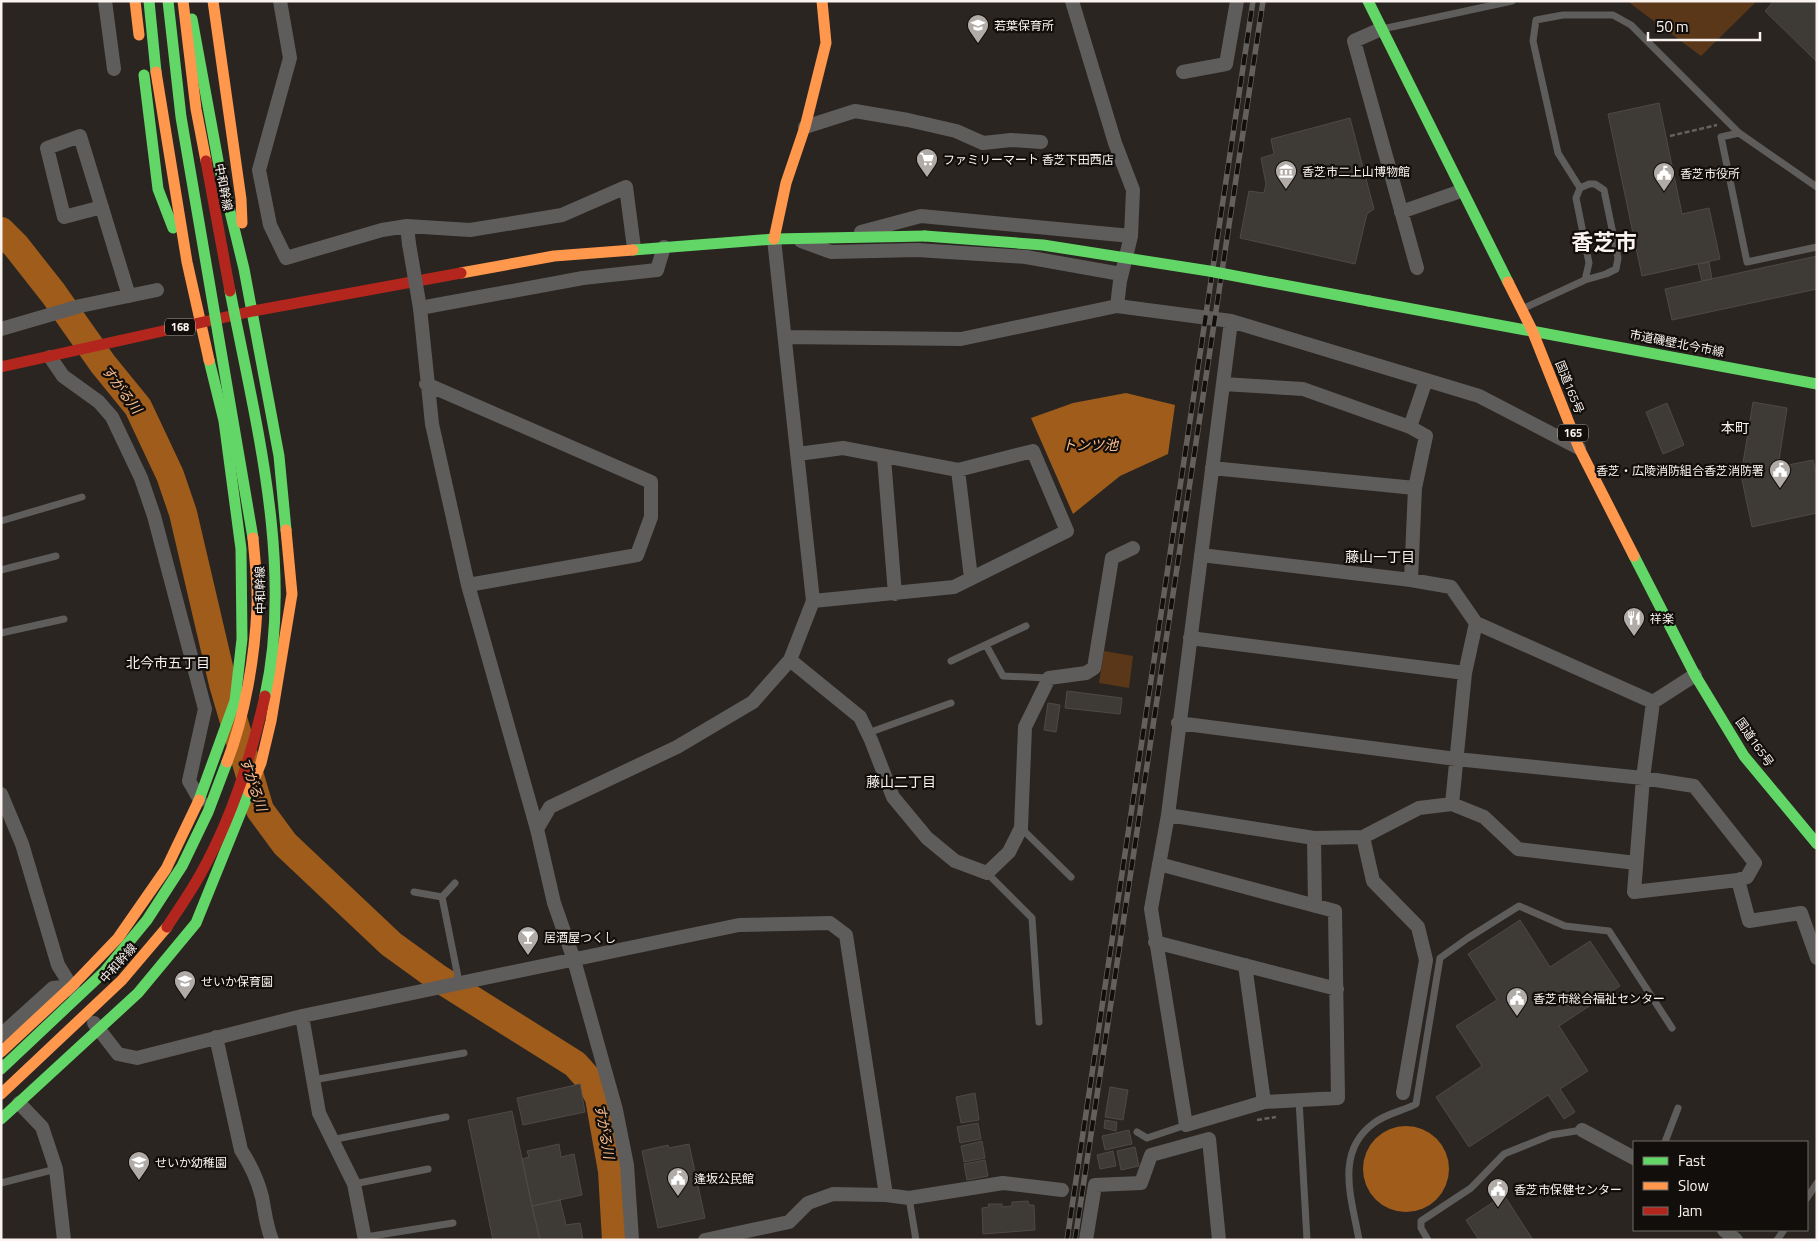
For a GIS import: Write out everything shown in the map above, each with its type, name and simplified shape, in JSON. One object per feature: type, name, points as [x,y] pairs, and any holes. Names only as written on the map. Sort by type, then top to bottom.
[{"type":"main road","points":[[1,1052],[72,986],[118,938],[166,869],[200,800],[235,701],[242,639],[241,549],[224,421],[198,322],[135,1]]},
{"type":"main road","points":[[149,1],[145,53],[158,189],[187,262]]},
{"type":"main road","points":[[145,53],[155,1]]},
{"type":"main road","name":"中和幹線","points":[[1,1069],[105,971],[147,920],[182,866],[208,812],[234,742],[248,681],[257,607],[253,530],[181,117],[168,1]]},
{"type":"main road","name":"中和幹線","points":[[1,1094],[122,980],[164,931],[180,907],[200,876],[225,825],[253,750],[267,687],[275,612],[272,530],[258,440],[196,109],[183,1]]},
{"type":"main road","points":[[1,1119],[138,993],[196,923],[261,763],[271,720],[292,594],[280,456],[253,311],[219,166],[188,1]]},
{"type":"main road","points":[[193,1],[196,36]]},
{"type":"main road","points":[[213,1],[240,198],[243,266]]},
{"type":"main road","points":[[774,239],[786,183],[805,127],[826,43],[822,1]]},
{"type":"main road","name":"国道165号","points":[[1368,1],[1461,191],[1532,330],[1579,448],[1695,676],[1744,756],[1817,844]]},
{"type":"main road","name":"市道磯壁北今市線","points":[[253,311],[554,256],[634,248],[774,239],[925,236],[1043,245],[1209,271],[1817,384]]},
{"type":"main road","name":"168","points":[[1,367],[253,311]]},
{"type":"street","points":[[105,1],[114,69]]},
{"type":"street","points":[[280,1],[290,58],[259,170],[270,226],[286,258],[382,230],[407,226],[470,230],[562,215],[626,187],[634,248]]},
{"type":"street","points":[[1072,1],[1115,143],[1134,190],[1131,236],[1121,274],[1117,306]]},
{"type":"street","points":[[1184,72],[1226,64],[1237,1]]},
{"type":"street","points":[[1381,29],[1354,41],[1417,268]]},
{"type":"street","points":[[805,127],[855,112],[908,120],[956,131],[983,143],[1011,140],[1042,142]]},
{"type":"street","points":[[102,207],[64,217],[46,148],[80,136],[102,207],[129,296]]},
{"type":"street","points":[[1401,212],[1461,191]]},
{"type":"street","points":[[841,238],[921,216],[1131,236]]},
{"type":"street","points":[[407,226],[420,308],[426,384],[432,424],[468,585],[537,829],[554,903],[574,960],[616,1110],[627,1165],[632,1240]]},
{"type":"street","points":[[537,829],[550,807],[676,747],[753,702],[790,660],[813,601],[774,239]]},
{"type":"street","points":[[795,239],[831,252],[917,250],[1026,256],[1121,274]]},
{"type":"street","points":[[420,308],[583,278],[657,270],[664,247]]},
{"type":"street","points":[[1,328],[80,306],[157,290]]},
{"type":"street","points":[[785,337],[961,339],[1117,306],[1231,321],[1479,396],[1579,448]]},
{"type":"street","points":[[1159,864],[1335,911],[1338,1098],[1299,1107],[1264,1102],[1186,1125],[1155,942],[1151,909],[1159,864],[1168,815],[1178,723],[1231,321]]},
{"type":"street","points":[[50,357],[63,376],[99,402],[112,417],[141,478],[154,516],[205,709],[189,781],[200,800]]},
{"type":"street","points":[[1410,427],[1426,380]]},
{"type":"street","points":[[426,384],[652,482],[651,517],[638,555],[468,585]]},
{"type":"street","points":[[1223,384],[1303,389],[1410,427],[1426,436],[1415,488],[1411,580]]},
{"type":"street","points":[[798,454],[842,448],[884,458],[958,470],[1033,451],[1067,531],[954,587],[813,601]]},
{"type":"street","points":[[884,458],[895,594]]},
{"type":"street","points":[[1212,468],[1415,488]]},
{"type":"street","points":[[958,470],[971,578]]},
{"type":"street","points":[[790,660],[860,717],[893,797],[927,838],[955,861],[988,874],[1010,852],[1021,828],[1025,727],[1049,678],[1086,672],[1094,668],[1112,558],[1133,548]]},
{"type":"street","points":[[1201,555],[1411,580],[1451,587],[1476,623],[1652,702]]},
{"type":"street","points":[[1452,804],[1465,673],[1476,623]]},
{"type":"street","points":[[1190,638],[1465,673]]},
{"type":"street","points":[[1652,702],[1695,676]]},
{"type":"street","points":[[1178,723],[1456,760],[1643,778],[1694,786],[1755,863],[1748,877],[1738,880],[1634,892],[1643,778],[1652,702]]},
{"type":"street","points":[[1,794],[22,844],[58,964],[98,1030],[118,1054],[137,1058],[302,1016],[437,986],[574,960],[739,925],[830,923],[846,935],[886,1195]]},
{"type":"street","points":[[1168,815],[1314,838],[1363,837],[1419,808],[1452,804],[1484,817],[1518,849],[1636,863]]},
{"type":"street","points":[[1363,837],[1373,881],[1418,927],[1426,960],[1402,1092]]},
{"type":"street","points":[[1314,838],[1315,906]]},
{"type":"street","points":[[1738,880],[1749,922],[1801,913],[1817,958]]},
{"type":"street","points":[[1155,942],[1336,989]]},
{"type":"street","points":[[1245,965],[1264,1102]]},
{"type":"street","points":[[1,1035],[53,988],[72,986]]},
{"type":"street","points":[[302,1016],[319,1113],[354,1184],[366,1238]]},
{"type":"street","points":[[216,1037],[241,1150],[249,1161],[261,1195],[268,1231],[272,1240]]},
{"type":"street","points":[[18,1103],[42,1127],[56,1168],[64,1240]]},
{"type":"street","points":[[1582,1130],[1633,1157]]},
{"type":"street","points":[[1086,1240],[1095,1185],[1141,1183],[1151,1155],[1209,1139],[1219,1240]]},
{"type":"street","points":[[705,1240],[789,1222],[808,1203],[833,1194],[886,1195],[909,1198],[1003,1183],[1062,1190]]},
{"type":"street","points":[[1725,1231],[1736,1240]]},
{"type":"lane","points":[[1381,29],[1512,1]]},
{"type":"lane","points":[[1580,188],[1558,153],[1533,41],[1536,20],[1563,15],[1613,15],[1631,25],[1739,133],[1817,187]]},
{"type":"lane","points":[[1739,133],[1721,137],[1748,262],[1817,247]]},
{"type":"lane","points":[[1522,309],[1585,280],[1616,269],[1618,258],[1604,190],[1595,184],[1589,184],[1580,188],[1576,198],[1589,263],[1585,280]]},
{"type":"lane","points":[[1,521],[82,497]]},
{"type":"lane","points":[[1,570],[56,556]]},
{"type":"lane","points":[[1,633],[64,619]]},
{"type":"lane","points":[[951,661],[1026,626]]},
{"type":"lane","points":[[986,645],[1003,676],[1049,678]]},
{"type":"lane","points":[[868,733],[950,704]]},
{"type":"lane","points":[[1021,828],[1070,877]]},
{"type":"lane","points":[[988,874],[1032,918],[1039,1022]]},
{"type":"lane","points":[[442,897],[455,883]]},
{"type":"lane","points":[[414,892],[442,897]]},
{"type":"lane","points":[[442,897],[459,982]]},
{"type":"lane","points":[[1358,1240],[1348,1175],[1350,1156],[1358,1139],[1374,1123],[1416,1104],[1440,958],[1468,938],[1518,906],[1565,926],[1609,931],[1672,1028]]},
{"type":"lane","points":[[313,1080],[464,1053]]},
{"type":"lane","points":[[1299,1107],[1307,1240]]},
{"type":"lane","points":[[1664,1141],[1678,1108]]},
{"type":"lane","points":[[331,1140],[446,1117]]},
{"type":"lane","points":[[1137,1132],[1147,1138],[1186,1125]]},
{"type":"lane","points":[[1428,1240],[1421,1228],[1421,1221],[1471,1188],[1504,1154],[1551,1135],[1582,1130]]},
{"type":"lane","points":[[1,1183],[56,1168]]},
{"type":"lane","points":[[354,1184],[428,1169]]},
{"type":"lane","points":[[1808,1194],[1817,1183]]},
{"type":"lane","points":[[909,1198],[916,1240]]},
{"type":"lane","points":[[366,1238],[454,1223]]},
{"type":"path","points":[[1670,136],[1728,123]]},
{"type":"path","points":[[1252,1121],[1299,1107]]},
{"type":"shaded area","points":[[1627,1],[1757,1],[1701,56]]},
{"type":"shaded area","points":[[1104,651],[1133,656],[1129,688],[1099,683]]},
{"type":"water","name":"トンツ池","points":[[1126,393],[1175,405],[1168,454],[1120,476],[1073,514],[1031,418],[1073,403]]},
{"type":"water","points":[[1406,1126],[1423,1129],[1437,1138],[1446,1152],[1449,1169],[1446,1186],[1437,1200],[1423,1209],[1406,1212],[1389,1209],[1375,1200],[1366,1186],[1363,1169],[1366,1152],[1375,1138],[1389,1129]]},
{"type":"building","points":[[1774,1],[1817,1],[1817,62],[1765,11]]},
{"type":"building","points":[[1659,103],[1682,214],[1709,208],[1720,259],[1642,276],[1608,114]]},
{"type":"building","points":[[1350,118],[1374,209],[1367,214],[1355,264],[1240,238],[1249,191],[1264,193],[1266,184],[1261,158],[1274,154],[1271,139]]},
{"type":"building","points":[[1817,256],[1817,289],[1672,320],[1665,289]]},
{"type":"building","points":[[1709,262],[1712,279],[1702,281],[1698,264]]},
{"type":"building","points":[[1753,402],[1787,408],[1778,467],[1813,460],[1817,478],[1817,513],[1752,527],[1741,475]]},
{"type":"building","points":[[1667,403],[1684,445],[1663,454],[1646,412]]},
{"type":"building","points":[[1067,691],[1122,698],[1120,714],[1065,708]]},
{"type":"building","points":[[1048,703],[1060,705],[1056,732],[1044,730]]},
{"type":"building","points":[[1520,920],[1550,967],[1590,941],[1620,986],[1559,1026],[1588,1071],[1560,1089],[1575,1112],[1564,1119],[1548,1095],[1469,1147],[1436,1097],[1482,1066],[1456,1026],[1497,1000],[1468,954]]},
{"type":"building","points":[[580,1084],[585,1112],[523,1125],[517,1098]]},
{"type":"building","points":[[1110,1087],[1128,1090],[1123,1120],[1105,1117]]},
{"type":"building","points":[[975,1093],[979,1120],[961,1123],[956,1097]]},
{"type":"building","points":[[512,1111],[540,1240],[493,1240],[468,1120]]},
{"type":"building","points":[[1105,1120],[1117,1122],[1116,1131],[1104,1128]]},
{"type":"building","points":[[978,1123],[981,1139],[960,1143],[957,1127]]},
{"type":"building","points":[[1129,1130],[1132,1144],[1105,1150],[1102,1136]]},
{"type":"building","points":[[982,1141],[985,1158],[964,1162],[961,1146]]},
{"type":"building","points":[[559,1144],[561,1157],[574,1154],[582,1195],[532,1206],[522,1159],[529,1157],[527,1151]]},
{"type":"building","points":[[689,1144],[705,1218],[658,1228],[642,1151],[668,1145],[669,1148]]},
{"type":"building","points":[[1135,1147],[1139,1166],[1121,1170],[1117,1151]]},
{"type":"building","points":[[1113,1151],[1116,1166],[1100,1169],[1097,1155]]},
{"type":"building","points":[[985,1160],[988,1176],[967,1180],[964,1164]]},
{"type":"building","name":"香芝市保健センター","points":[[1504,1195],[1533,1240],[1479,1240],[1466,1220]]},
{"type":"building","points":[[560,1200],[566,1225],[580,1223],[583,1240],[540,1240],[532,1206]]},
{"type":"building","points":[[1028,1201],[1029,1205],[1034,1205],[1035,1230],[983,1234],[982,1208],[989,1207],[988,1204],[1002,1204],[1002,1207],[1012,1206],[1012,1202]]},
{"type":"waterway","name":"すがる川","points":[[1,231],[16,246],[53,293],[103,364],[138,407],[170,475],[183,513],[223,684],[260,810],[285,844],[391,944],[438,978],[575,1064],[591,1082],[599,1098],[612,1171],[616,1240]]},
{"type":"railway","points":[[1067,1240],[1253,1]]},
{"type":"railway","points":[[1075,1240],[1263,1]]},
{"type":"traffic: fast","points":[[149,1],[156,72]]},
{"type":"traffic: fast","points":[[168,1],[181,117],[253,538]]},
{"type":"traffic: fast","points":[[1368,1],[1508,282]]},
{"type":"traffic: fast","points":[[192,19],[219,166],[244,269],[279,456],[286,530]]},
{"type":"traffic: fast","points":[[144,75],[158,189],[173,228]]},
{"type":"traffic: fast","points":[[633,250],[774,239],[925,236]]},
{"type":"traffic: fast","points":[[925,236],[1043,245],[1209,271],[1369,301]]},
{"type":"traffic: fast","points":[[230,291],[260,441],[273,544],[275,596],[273,646],[265,696]]},
{"type":"traffic: fast","points":[[1369,301],[1817,384]]},
{"type":"traffic: fast","points":[[199,800],[235,701],[242,639],[241,549],[224,421],[209,360]]},
{"type":"traffic: fast","points":[[1634,556],[1695,675],[1744,756],[1817,844]]},
{"type":"traffic: fast","points":[[1,1069],[105,971],[147,920],[182,866],[208,812],[227,762]]},
{"type":"traffic: fast","points":[[1,1119],[138,993],[196,923],[249,792]]},
{"type":"traffic: slow","points":[[135,1],[139,35]]},
{"type":"traffic: slow","points":[[183,1],[196,109],[206,161]]},
{"type":"traffic: slow","points":[[213,1],[241,199],[242,223]]},
{"type":"traffic: slow","points":[[774,239],[786,183],[805,127],[826,43],[822,1]]},
{"type":"traffic: slow","points":[[156,72],[187,262],[209,360]]},
{"type":"traffic: slow","points":[[461,273],[554,256],[633,250]]},
{"type":"traffic: slow","points":[[1508,282],[1532,330],[1579,448],[1634,556]]},
{"type":"traffic: slow","points":[[249,792],[261,763],[271,721],[292,594],[286,530]]},
{"type":"traffic: slow","points":[[227,762],[244,706],[254,645],[257,599],[253,538]]},
{"type":"traffic: slow","points":[[1,1052],[72,986],[118,938],[166,869],[199,800]]},
{"type":"traffic: slow","points":[[1,1094],[122,980],[167,927]]},
{"type":"traffic: jam","points":[[206,161],[230,291]]},
{"type":"traffic: jam","points":[[253,311],[461,273]]},
{"type":"traffic: jam","points":[[1,367],[253,311]]},
{"type":"traffic: jam","points":[[167,927],[196,882],[221,833],[239,788],[265,696]]},
{"type":"place","name":"若葉保育所","points":[[978,44]]},
{"type":"place","name":"ファミリーマート 香芝下田西店","points":[[927,178]]},
{"type":"place","name":"香芝市二上山博物館","points":[[1286,190]]},
{"type":"place","name":"香芝市役所","points":[[1664,192]]},
{"type":"place","name":"香芝・広陵消防組合香芝消防署","points":[[1780,489]]},
{"type":"place","name":"祥楽","points":[[1634,637]]},
{"type":"place","name":"居酒屋つくし","points":[[528,956]]},
{"type":"place","name":"せいか保育園","points":[[185,1000]]},
{"type":"place","name":"香芝市総合福祉センター","points":[[1517,1017]]},
{"type":"place","name":"せいか幼稚園","points":[[139,1181]]},
{"type":"place","name":"逢坂公民館","points":[[678,1197]]},
{"type":"place","name":"香芝市保健センター","points":[[1498,1208]]},
{"type":"district","name":"香芝市","points":[[1604,242]]},
{"type":"district","name":"本町","points":[[1735,427]]},
{"type":"district","name":"藤山一丁目","points":[[1380,556]]},
{"type":"district","name":"北今市五丁目","points":[[168,662]]},
{"type":"district","name":"藤山二丁目","points":[[901,781]]}]
